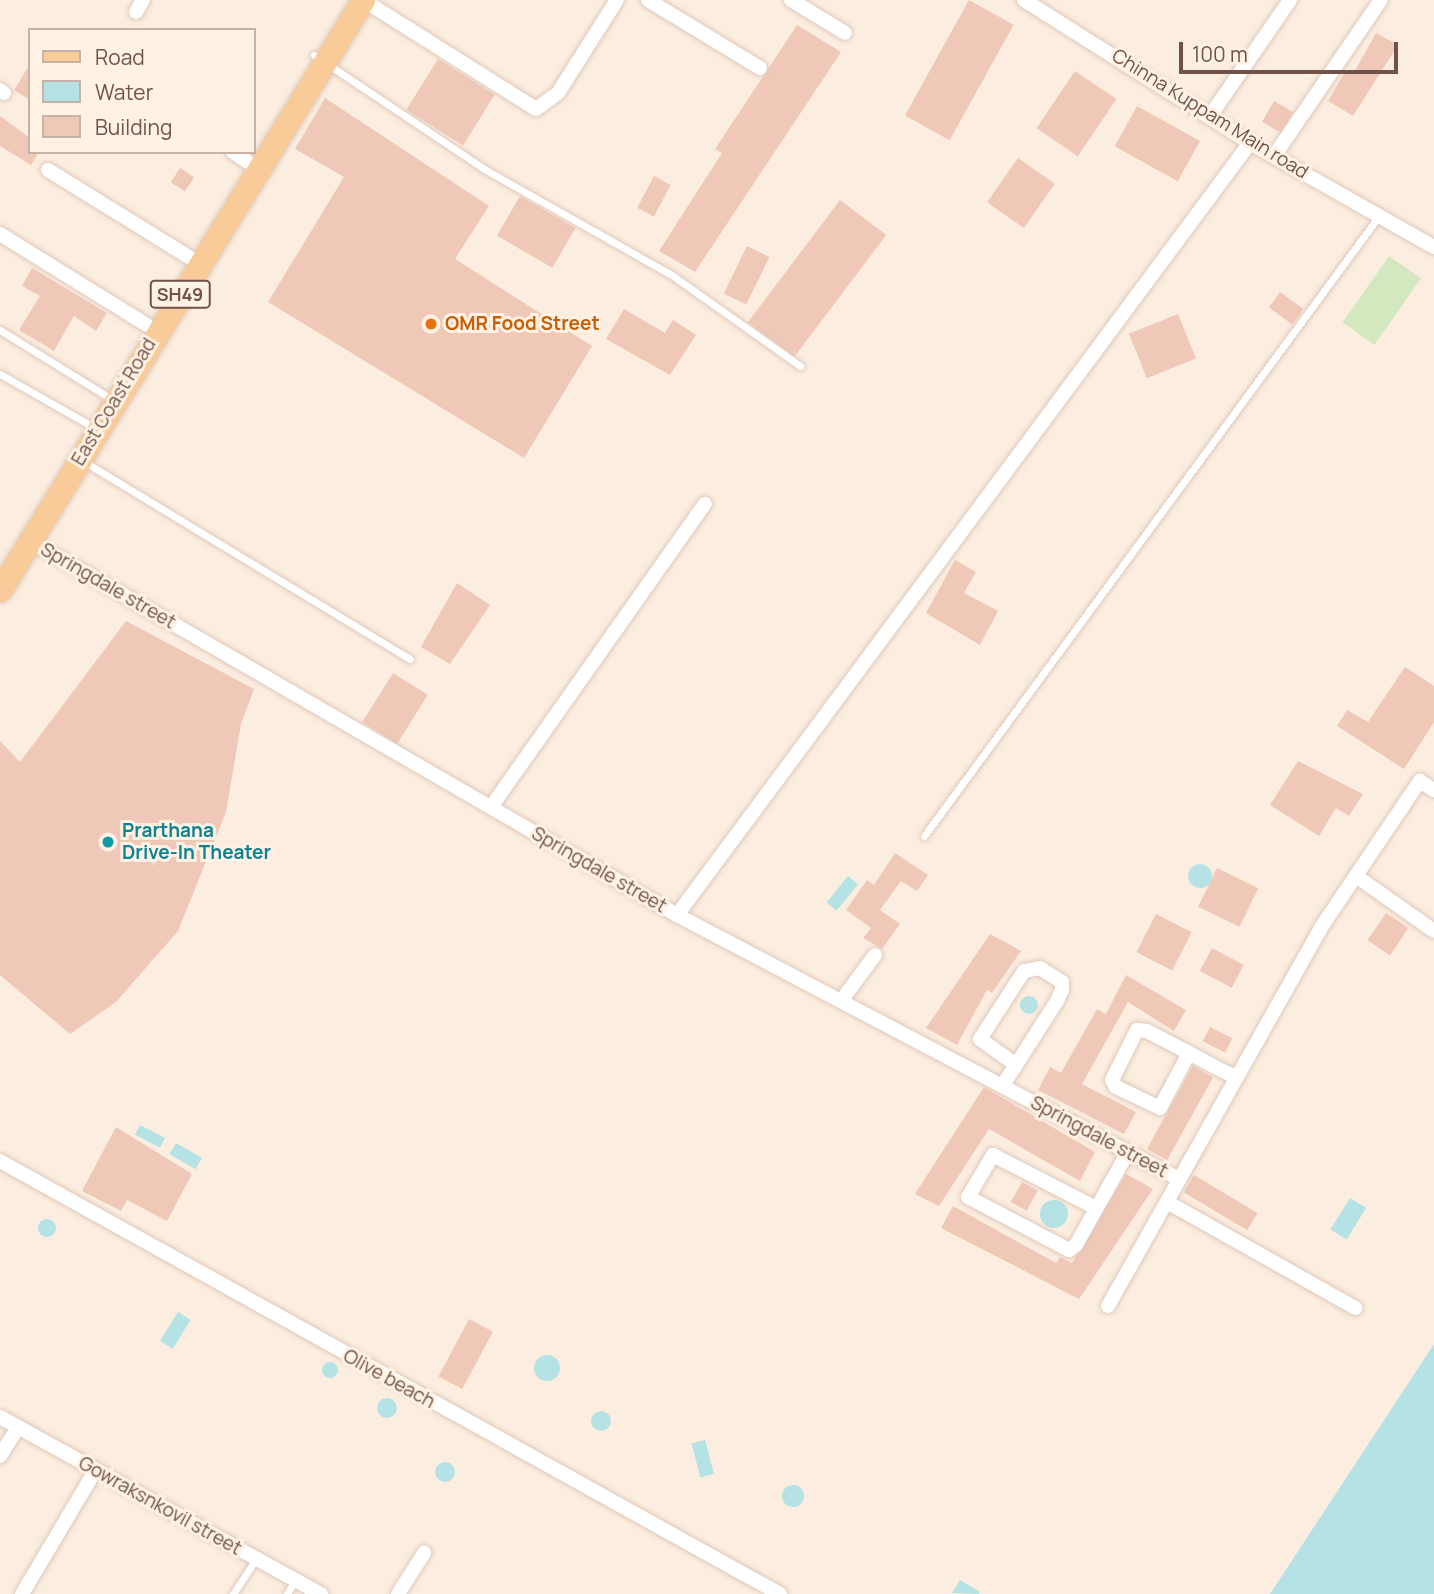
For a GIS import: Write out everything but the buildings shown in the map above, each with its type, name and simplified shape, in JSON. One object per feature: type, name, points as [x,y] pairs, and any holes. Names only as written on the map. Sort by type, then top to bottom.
[{"type":"main road","name":"East Coast Road","points":[[0,590],[319,59],[346,0]]},
{"type":"main road","name":"East Coast Road","points":[[256,138],[363,0]]},
{"type":"main road","name":"East Coast Road","points":[[0,568],[189,257],[241,157]]},
{"type":"street","points":[[363,0],[536,109],[558,93],[617,0]]},
{"type":"street","points":[[648,0],[760,68]]},
{"type":"street","points":[[791,0],[845,33]]},
{"type":"street","name":"Chinna Kuppam Main road","points":[[1024,0],[1250,143],[1434,247]]},
{"type":"street","points":[[1210,116],[1290,0]]},
{"type":"street","points":[[1275,156],[1381,0]]},
{"type":"street","points":[[677,915],[1250,143]]},
{"type":"street","points":[[48,170],[189,257]]},
{"type":"street","points":[[0,234],[146,325]]},
{"type":"street","points":[[491,807],[705,504]]},
{"type":"street","name":"Springdale street","points":[[30,541],[677,915],[1179,1179]]},
{"type":"street","points":[[1108,1306],[1170,1203],[1179,1179],[1236,1077],[1356,876],[1420,781],[1434,790]]},
{"type":"street","points":[[1356,876],[1434,931]]},
{"type":"street","points":[[841,1001],[875,955]]},
{"type":"street","points":[[1002,1086],[1016,1065],[1062,990],[1062,982],[1040,968],[1024,971],[980,1039],[1016,1065]]},
{"type":"street","points":[[1189,1053],[1160,1108],[1116,1087],[1112,1080],[1138,1030],[1189,1053],[1236,1077]]},
{"type":"street","points":[[1096,1208],[993,1155],[968,1196],[1060,1249],[1076,1245],[1128,1152]]},
{"type":"street","name":"Olive beach","points":[[0,1161],[779,1594]]},
{"type":"street","points":[[1170,1203],[1355,1308]]},
{"type":"street","name":"Gowraksnkovil street","points":[[0,1416],[321,1594]]},
{"type":"street","points":[[0,1456],[19,1427]]},
{"type":"street","points":[[22,1594],[95,1471]]},
{"type":"street","points":[[398,1594],[424,1553]]},
{"type":"lane","points":[[319,59],[486,170],[673,275],[800,366]]},
{"type":"lane","points":[[924,836],[1380,215]]},
{"type":"lane","points":[[0,330],[105,395]]},
{"type":"lane","points":[[0,373],[88,424]]},
{"type":"lane","points":[[79,458],[410,659]]},
{"type":"lane","points":[[233,1594],[256,1559]]},
{"type":"lane","points":[[287,1594],[295,1580]]},
{"type":"green space","points":[[1389,256],[1421,278],[1374,345],[1343,322]]},
{"type":"water","points":[[1200,864],[1208,868],[1212,876],[1208,884],[1200,888],[1192,884],[1188,876],[1192,868]]},
{"type":"water","points":[[848,876],[858,884],[837,911],[827,902]]},
{"type":"water","points":[[1029,996],[1035,999],[1038,1005],[1035,1011],[1029,1014],[1023,1011],[1020,1005],[1023,999]]},
{"type":"water","points":[[140,1125],[165,1138],[160,1148],[135,1135]]},
{"type":"water","points":[[176,1143],[202,1158],[195,1169],[170,1154]]},
{"type":"water","points":[[1350,1198],[1366,1208],[1347,1239],[1330,1229]]},
{"type":"water","points":[[1054,1200],[1064,1204],[1068,1214],[1064,1224],[1054,1228],[1044,1224],[1040,1214],[1044,1204]]},
{"type":"water","points":[[47,1219],[53,1222],[56,1228],[53,1234],[47,1237],[41,1234],[38,1228],[41,1222]]},
{"type":"water","points":[[178,1312],[191,1320],[173,1349],[160,1341]]},
{"type":"water","points":[[1434,1344],[1434,1594],[1270,1594]]},
{"type":"water","points":[[547,1355],[556,1359],[560,1368],[556,1377],[547,1381],[538,1377],[534,1368],[538,1359]]},
{"type":"water","points":[[327,1362],[333,1362],[338,1370],[336,1376],[327,1378],[322,1373],[322,1367]]},
{"type":"water","points":[[387,1398],[394,1401],[397,1408],[394,1415],[387,1418],[380,1415],[377,1408],[380,1401]]},
{"type":"water","points":[[601,1411],[608,1414],[611,1421],[608,1428],[601,1431],[594,1428],[591,1421],[594,1414]]},
{"type":"water","points":[[705,1440],[714,1474],[701,1477],[691,1444]]},
{"type":"water","points":[[445,1462],[452,1465],[455,1472],[452,1479],[445,1482],[438,1479],[435,1472],[438,1465]]},
{"type":"water","points":[[793,1485],[801,1488],[804,1496],[801,1504],[793,1507],[785,1504],[782,1496],[785,1488]]},
{"type":"water","points":[[960,1580],[980,1592],[979,1594],[952,1593]]},
{"type":"place","name":"OMR Food Street","points":[[431,324]]},
{"type":"place","name":"Prarthana Drive-In Theater","points":[[108,842]]}]
